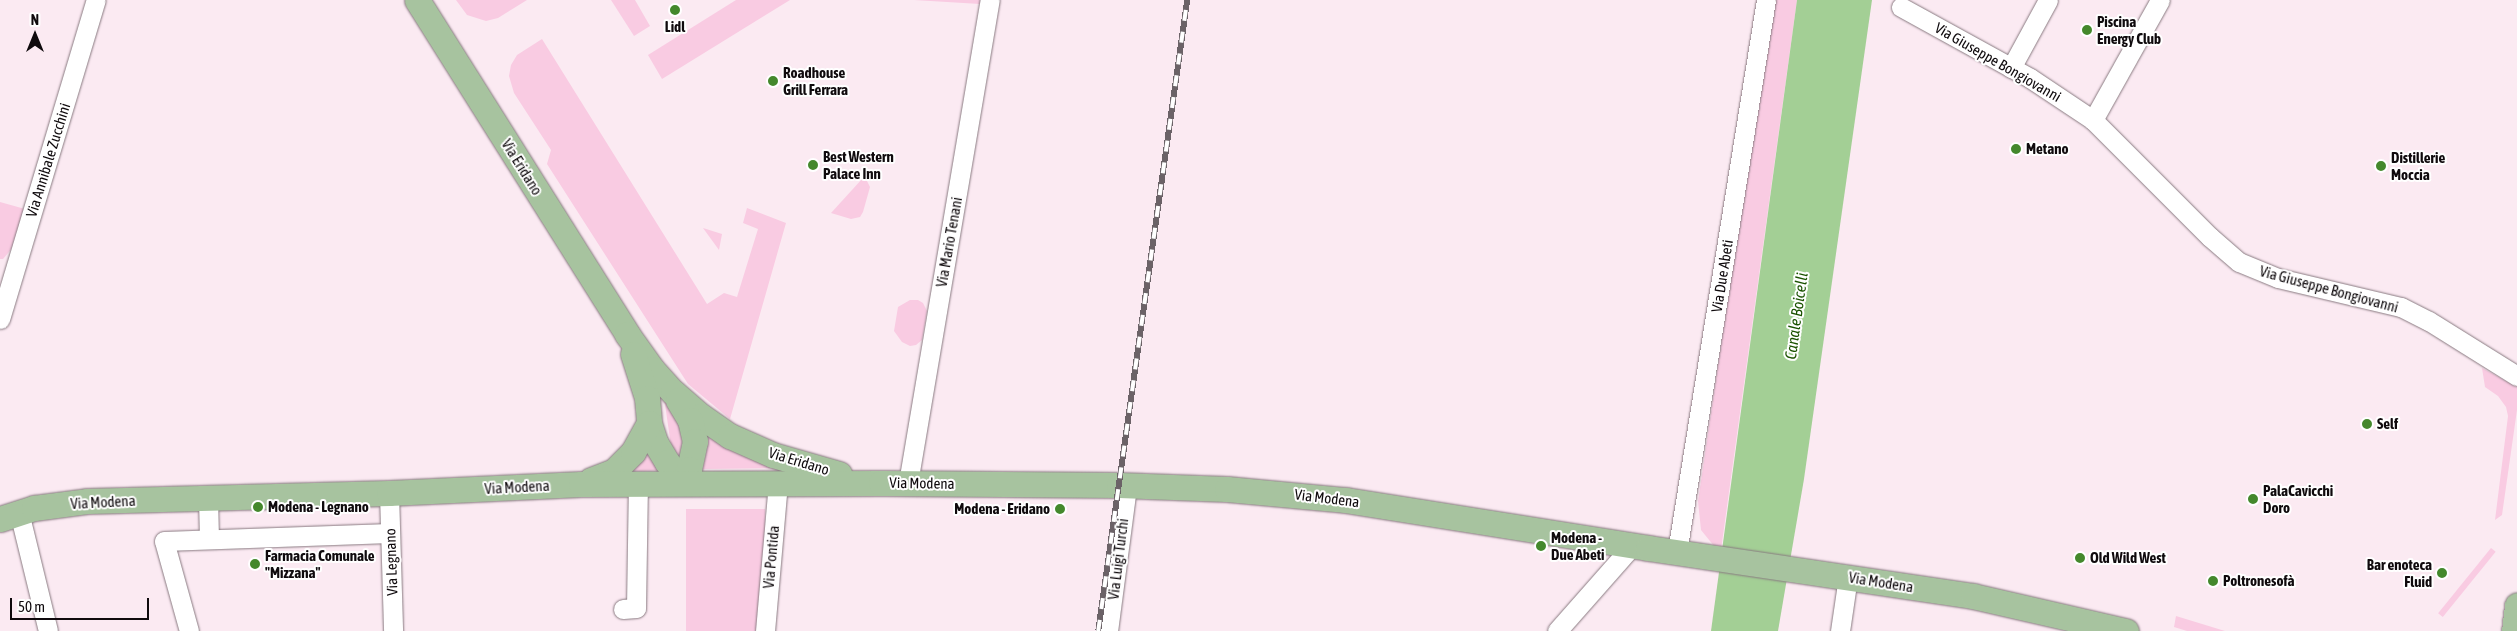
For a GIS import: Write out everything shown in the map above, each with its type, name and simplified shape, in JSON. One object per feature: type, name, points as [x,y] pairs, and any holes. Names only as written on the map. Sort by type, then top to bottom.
[{"type":"main road","name":"Via Eridano","points":[[417,0],[627,334],[652,369],[673,392],[701,416],[739,440],[773,455],[824,470],[881,483]]},
{"type":"main road","name":"Via Eridano","points":[[627,334],[647,398],[649,423],[655,442],[667,462],[683,482],[690,469],[694,441],[690,420],[673,392]]},
{"type":"main road","points":[[581,484],[614,471],[633,452],[649,423]]},
{"type":"main road","name":"Via Modena","points":[[9,516],[57,504],[87,502],[389,493],[581,484],[683,482],[908,483],[1227,489],[1346,500],[1632,546],[1988,598],[2126,631]]},
{"type":"main road","points":[[2514,631],[2517,605]]},
{"type":"street","name":"Via Annibale Zucchini","points":[[0,319],[96,0]]},
{"type":"street","name":"Via Mario Tenani","points":[[908,483],[990,0]]},
{"type":"street","name":"Via Due Abeti","points":[[1677,552],[1766,0]]},
{"type":"street","points":[[2011,68],[2048,0]]},
{"type":"street","points":[[2093,120],[2160,0]]},
{"type":"street","name":"Via Giuseppe Bongiovanni","points":[[1901,7],[2011,68],[2093,120],[2210,237],[2239,262],[2278,278],[2401,307],[2428,321],[2517,376]]},
{"type":"street","name":"Via Pontida","points":[[765,631],[778,482]]},
{"type":"street","points":[[623,609],[636,608],[638,483]]},
{"type":"street","name":"Via Luigi Turchi","points":[[1108,631],[1127,486]]},
{"type":"street","name":"Via Legnano","points":[[389,493],[393,631]]},
{"type":"street","points":[[208,498],[209,539]]},
{"type":"street","points":[[9,516],[48,631]]},
{"type":"street","points":[[189,631],[164,541],[390,533]]},
{"type":"street","points":[[1557,631],[1632,546]]},
{"type":"street","points":[[1840,631],[1848,577]]},
{"type":"shaded area","points":[[456,0],[527,0],[498,18],[486,21],[467,15]]},
{"type":"shaded area","points":[[611,0],[635,0],[650,26],[634,36]]},
{"type":"shaded area","points":[[736,0],[790,0],[662,79],[648,55]]},
{"type":"shaded area","points":[[914,0],[980,0],[980,4]]},
{"type":"shaded area","points":[[1772,0],[1797,0],[1721,550],[1714,546],[1701,530],[1698,501]]},
{"type":"shaded area","points":[[542,39],[707,304],[724,293],[737,297],[758,229],[743,223],[747,208],[786,223],[730,419],[688,384],[547,164],[551,150],[514,93],[509,76],[511,65],[517,55]]},
{"type":"shaded area","points":[[862,179],[867,181],[870,187],[860,217],[851,219],[831,213]]},
{"type":"shaded area","points":[[0,202],[25,209],[14,246],[3,259],[0,259]]},
{"type":"shaded area","points":[[703,228],[722,234],[719,250]]},
{"type":"shaded area","points":[[910,300],[918,300],[923,303],[927,311],[922,340],[916,345],[910,346],[902,342],[894,331],[898,307]]},
{"type":"shaded area","points":[[2482,368],[2517,387],[2517,410],[2502,515],[2495,520],[2508,416],[2506,407],[2498,396],[2485,387]]},
{"type":"shaded area","points":[[655,383],[680,427],[684,443],[679,455],[674,453],[671,446],[665,404]]},
{"type":"shaded area","points":[[700,426],[793,468],[702,469],[706,453]]},
{"type":"shaded area","points":[[647,442],[665,470],[625,472]]},
{"type":"shaded area","points":[[686,509],[765,509],[765,631],[686,631]]},
{"type":"shaded area","points":[[2491,548],[2496,552],[2443,617],[2438,613]]},
{"type":"shaded area","points":[[2176,616],[2225,631],[2187,631],[2174,627]]},
{"type":"water","name":"Canale Boicelli","points":[[1797,0],[1872,0],[1804,479],[1778,631],[1711,631]]},
{"type":"railway","points":[[1098,631],[1187,0]]},
{"type":"place","name":"Lidl","points":[[675,10]]},
{"type":"place","name":"Piscina Energy Club","points":[[2087,30]]},
{"type":"place","name":"Roadhouse Grill Ferrara","points":[[773,81]]},
{"type":"place","name":"Metano","points":[[2016,149]]},
{"type":"place","name":"Best Western Palace Inn","points":[[813,165]]},
{"type":"place","name":"Distillerie Moccia","points":[[2381,166]]},
{"type":"place","name":"Self","points":[[2367,424]]},
{"type":"place","name":"PalaCavicchi Doro","points":[[2253,499]]},
{"type":"place","name":"Modena - Legnano","points":[[258,507]]},
{"type":"place","name":"Modena - Eridano","points":[[1060,509]]},
{"type":"place","name":"Modena - Due Abeti","points":[[1541,546]]},
{"type":"place","name":"Old Wild West","points":[[2080,558]]},
{"type":"place","name":"Farmacia Comunale \"Mizzana\"","points":[[255,564]]},
{"type":"place","name":"Bar enoteca Fluid","points":[[2442,573]]},
{"type":"place","name":"Poltronesofà","points":[[2213,581]]}]
